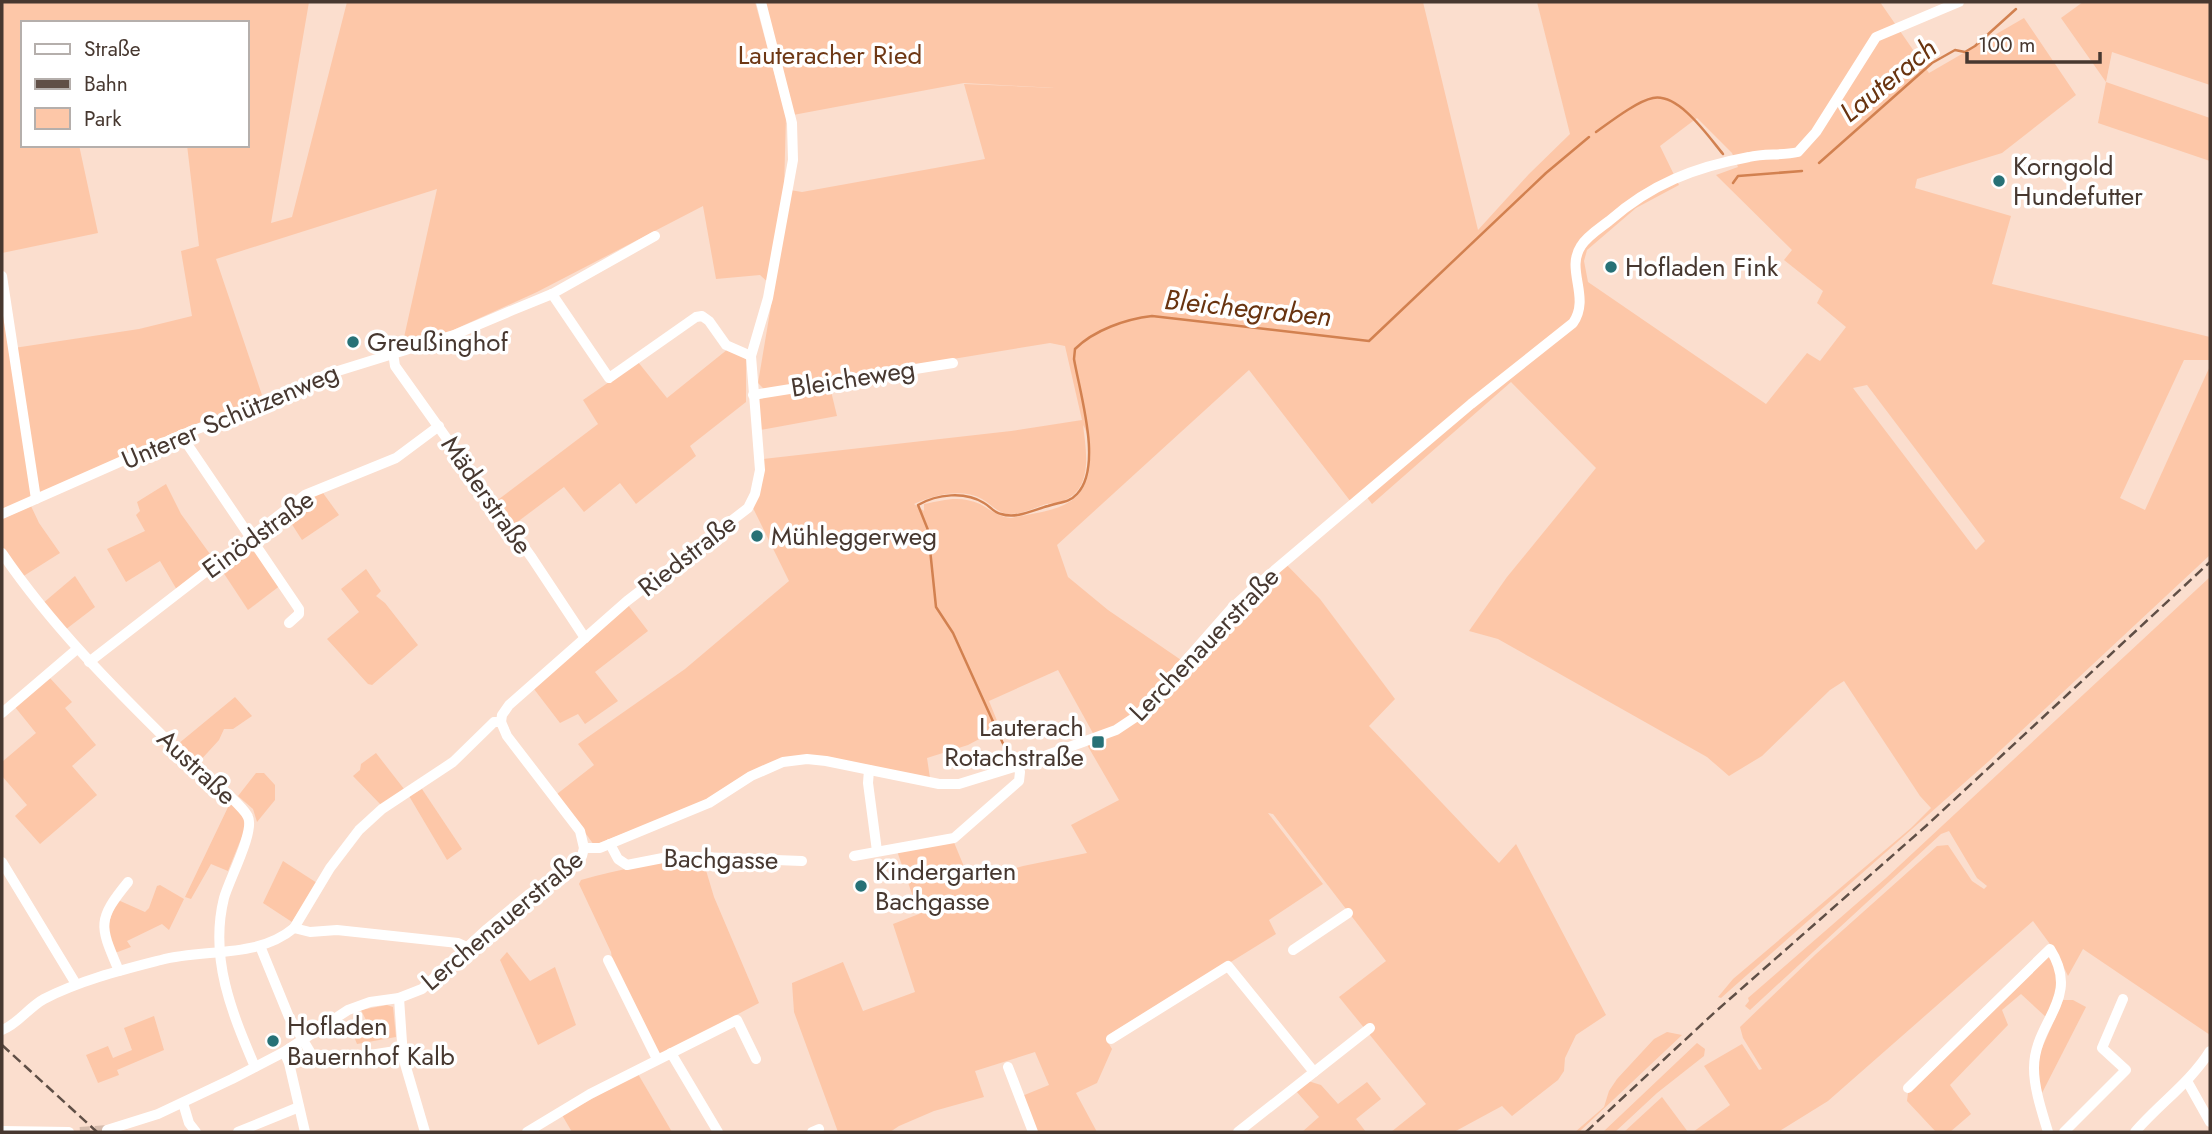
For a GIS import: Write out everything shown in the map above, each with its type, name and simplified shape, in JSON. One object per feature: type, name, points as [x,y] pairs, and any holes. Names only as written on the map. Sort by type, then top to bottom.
[{"type":"street","name":"Riedstraße","points":[[295,929],[330,868],[359,830],[382,808],[453,762],[494,722],[501,722],[509,705],[627,601],[748,508],[755,494],[760,470],[751,356],[768,298],[793,160],[792,123],[761,2]]},
{"type":"street","name":"Lerchenauerstraße","points":[[107,1130],[131,1124],[183,1103],[284,1052],[348,1010],[370,1002],[400,998],[428,985],[467,947],[528,895],[574,864],[582,856],[584,848],[610,845],[709,803],[751,776],[783,762],[807,759],[939,784],[959,784],[1116,730],[1137,716],[1194,649],[1256,586],[1479,397],[1568,329],[1577,317],[1581,305],[1576,271],[1580,246],[1648,191],[1693,172],[1752,156],[1798,152],[1816,132],[1876,37],[1959,2]]},
{"type":"street","name":"Unterer Schützenweg","points":[[36,499],[181,435],[286,396],[325,375],[454,335],[552,294],[654,236]]},
{"type":"street","points":[[2,276],[36,499],[2,514]]},
{"type":"street","points":[[552,294],[610,378],[696,317],[702,316],[709,321],[726,345],[751,356]]},
{"type":"street","name":"Mäderstraße","points":[[393,353],[395,366],[585,638]]},
{"type":"street","name":"Bleicheweg","points":[[753,395],[953,363]]},
{"type":"street","name":"Einödstraße","points":[[89,662],[305,495],[396,458],[439,426]]},
{"type":"street","points":[[181,435],[299,609],[299,614],[289,623]]},
{"type":"street","name":"Austraße","points":[[2,553],[89,662],[187,760],[248,816],[249,830],[221,910],[221,953],[223,982],[233,1018],[255,1067]]},
{"type":"street","points":[[2,713],[77,649]]},
{"type":"street","points":[[501,722],[507,736],[580,831],[584,848]]},
{"type":"street","points":[[853,856],[954,838],[1019,781],[1020,772],[1017,766]]},
{"type":"street","points":[[869,770],[868,783],[877,851]]},
{"type":"street","name":"Bachgasse","points":[[610,845],[618,859],[627,865],[673,856],[802,861]]},
{"type":"street","points":[[2,862],[76,984]]},
{"type":"street","points":[[119,971],[104,936],[103,925],[111,904],[128,882]]},
{"type":"street","points":[[1293,950],[1348,913]]},
{"type":"street","points":[[4,1030],[42,1000],[76,984],[184,955],[221,953],[260,946],[295,929],[310,932],[337,930],[458,943],[467,947]]},
{"type":"street","points":[[260,946],[289,1017],[312,1055],[343,1057],[402,1050]]},
{"type":"street","points":[[1908,1088],[2050,950],[2060,965],[2062,982],[2058,1000],[2035,1055],[2034,1068],[2036,1090],[2048,1132]]},
{"type":"street","points":[[608,960],[657,1059]]},
{"type":"street","points":[[1111,1040],[1228,966],[1314,1072]]},
{"type":"street","points":[[400,998],[402,1050],[425,1132]]},
{"type":"street","points":[[2064,1132],[2126,1070],[2102,1048],[2123,999]]},
{"type":"street","points":[[527,1132],[590,1094],[737,1020],[757,1059]]},
{"type":"street","points":[[1238,1132],[1370,1028]]},
{"type":"street","points":[[2135,1132],[2152,1112],[2207,1063],[2210,1051]]},
{"type":"street","points":[[284,1052],[305,1132]]},
{"type":"street","points":[[671,1053],[718,1132]]},
{"type":"street","points":[[1008,1067],[1032,1132]]},
{"type":"street","points":[[2186,1081],[2210,1122]]},
{"type":"street","points":[[183,1103],[196,1132]]},
{"type":"street","points":[[239,1132],[299,1107]]},
{"type":"street","points":[[3,1132],[69,1132]]},
{"type":"green space","name":"Lauteracher Ried","points":[[2,2],[309,2],[271,223],[292,217],[347,2],[755,2],[786,116],[784,189],[802,192],[985,159],[964,84],[1055,88],[964,83],[793,115],[758,2],[1423,2],[1478,230],[1570,134],[1537,2],[1880,2],[1929,73],[2024,18],[2076,95],[2002,153],[1917,179],[1915,188],[2011,216],[1992,284],[2210,337],[2210,360],[2184,360],[2120,498],[2145,510],[2210,366],[2210,555],[1989,761],[1721,998],[1718,997],[1733,979],[1931,808],[1920,796],[1844,681],[1830,690],[1762,756],[1729,776],[1707,757],[1498,639],[1469,631],[1507,577],[1596,468],[1511,382],[1372,504],[1363,492],[1351,502],[1249,370],[1057,545],[1068,577],[1108,610],[1184,662],[1281,559],[1320,599],[1395,699],[1369,726],[1499,863],[1516,844],[1606,1015],[1576,1035],[1565,1058],[1564,1071],[1558,1080],[1512,1116],[1502,1106],[1454,1132],[1391,1132],[1426,1104],[1339,997],[1386,961],[1273,814],[1268,813],[1323,884],[1269,920],[1276,934],[1106,1039],[1112,1049],[1097,1083],[1076,1093],[1097,1132],[1036,1132],[1022,1096],[1049,1085],[1035,1052],[975,1071],[984,1097],[934,1111],[890,1132],[838,1132],[794,1012],[792,983],[843,962],[863,1011],[915,992],[893,924],[919,914],[897,851],[953,840],[970,881],[1023,866],[1087,853],[1071,825],[1119,800],[1086,743],[1094,735],[1058,670],[989,701],[1000,728],[968,745],[927,758],[930,778],[799,758],[710,800],[594,845],[557,794],[594,765],[578,744],[685,669],[789,581],[753,508],[763,459],[1011,431],[1082,420],[1065,346],[1050,343],[765,390],[758,383],[774,288],[760,275],[716,279],[703,206],[537,292],[451,331],[403,342],[437,189],[216,259],[264,401],[2,513],[2,266],[14,348],[139,329],[192,316],[181,251],[199,246],[187,147],[248,147],[248,21],[21,21],[21,147],[79,147],[98,233],[2,253]],"holes":[[[1697,118],[1732,153],[1738,167],[1716,175],[1792,250],[1784,260],[1823,291],[1817,303],[1846,327],[1820,361],[1807,353],[1766,404],[1588,282],[1584,261],[1587,250],[1636,208],[1679,185],[1660,146]],[[1867,385],[1985,541],[1976,550],[1853,388]],[[1083,425],[1090,447],[1088,477],[1082,489],[1064,505],[1011,518],[966,500],[952,499],[924,504],[924,511],[914,504],[957,493],[982,499],[998,511],[1010,514],[1065,500],[1075,493],[1084,476],[1086,456]]]},
{"type":"green space","points":[[2083,2],[2210,2],[2210,85],[2112,52],[2106,82],[2061,18]]},
{"type":"green space","points":[[2106,82],[2210,118],[2210,161],[2098,123]]},
{"type":"green space","points":[[728,349],[746,359],[746,402],[690,446],[696,456],[636,504],[620,483],[584,512],[564,487],[512,526],[495,502],[598,424],[583,400],[638,362],[667,398]]},
{"type":"green space","points":[[830,387],[837,416],[760,430],[757,401],[761,397]]},
{"type":"green space","points":[[166,484],[181,514],[215,561],[177,590],[160,561],[126,582],[107,549],[145,531],[136,515],[140,511],[137,502]]},
{"type":"green space","points":[[323,493],[339,515],[302,540],[284,512],[303,498]]},
{"type":"green space","points":[[31,506],[39,523],[60,553],[22,577],[2,548],[2,519]]},
{"type":"green space","points":[[249,545],[281,585],[248,610],[219,566]]},
{"type":"green space","points":[[366,569],[381,591],[376,596],[385,603],[418,645],[372,685],[368,684],[327,639],[359,612],[341,589]]},
{"type":"green space","points":[[75,576],[95,607],[65,630],[42,604]]},
{"type":"green space","points":[[2210,577],[2210,1035],[2083,949],[2068,976],[2058,955],[2033,921],[1828,1101],[1778,1132],[1693,1132],[1730,1105],[1704,1066],[1742,1044],[1759,1070],[1762,1069],[1743,1038],[1740,1027],[1816,954],[1937,846],[1948,845],[1972,881],[1984,889],[1987,886],[1977,878],[1949,831],[1941,834],[1750,1010],[1745,1006],[1748,998],[1886,878]]},
{"type":"green space","points":[[628,605],[648,631],[595,672],[618,701],[585,724],[578,714],[560,723],[534,689]]},
{"type":"green space","points":[[49,677],[72,702],[65,708],[96,745],[72,766],[97,795],[40,844],[15,816],[27,805],[2,776],[2,762],[36,733],[15,707]]},
{"type":"green space","points":[[235,697],[252,716],[233,729],[224,729],[219,740],[198,763],[178,744]]},
{"type":"green space","points":[[376,753],[404,789],[381,805],[353,776],[360,770],[361,764]]},
{"type":"green space","points":[[256,773],[264,773],[275,785],[275,800],[257,822],[253,809],[238,796]]},
{"type":"green space","points":[[422,789],[462,849],[447,860],[409,796]]},
{"type":"green space","points":[[230,803],[243,815],[245,829],[228,871],[211,864],[191,899],[185,897]]},
{"type":"green space","points":[[698,859],[705,867],[714,897],[759,1003],[666,1052],[658,1053],[613,966],[611,952],[579,884],[581,880],[624,869]]},
{"type":"green space","points":[[283,861],[317,883],[292,922],[263,903]]},
{"type":"green space","points":[[160,885],[184,899],[169,930],[162,924],[127,941],[131,947],[115,953],[109,926],[118,900],[145,912],[157,886]]},
{"type":"green space","points":[[507,952],[530,981],[555,967],[576,1025],[538,1045],[500,960]]},
{"type":"green space","points":[[2048,956],[2053,959],[2059,981],[2047,1018],[2021,994],[2002,1010],[2008,1025],[1950,1085],[1971,1114],[1950,1132],[1936,1132],[1907,1101],[1908,1093]]},
{"type":"green space","points":[[2063,1000],[2073,1000],[2086,1007],[2041,1095],[2036,1062]]},
{"type":"green space","points":[[387,1005],[393,1007],[396,1037],[357,1044],[355,1039],[367,1022],[361,1010]]},
{"type":"green space","points":[[154,1016],[164,1050],[117,1070],[119,1075],[98,1083],[86,1055],[108,1046],[113,1058],[132,1050],[124,1028]]},
{"type":"green space","points":[[1667,1032],[1682,1035],[1579,1132],[1575,1132],[1604,1107],[1609,1091],[1617,1079],[1654,1039]]},
{"type":"green space","points":[[1697,1043],[1705,1049],[1704,1056],[1657,1093],[1615,1132],[1603,1132]]},
{"type":"green space","points":[[638,1074],[672,1132],[572,1132],[562,1115]]},
{"type":"green space","points":[[1308,1081],[1321,1085],[1338,1104],[1367,1082],[1381,1099],[1356,1119],[1366,1132],[1302,1132],[1319,1117],[1296,1091]]},
{"type":"green space","points":[[1662,1097],[1688,1132],[1624,1132]]},
{"type":"waterway","name":"Lauterach","points":[[1819,163],[1932,63],[1955,50],[1965,52],[1975,46],[2016,9]]},
{"type":"waterway","name":"Bleichegraben","points":[[1596,132],[1639,103],[1663,98],[1673,102],[1692,117],[1723,154]]},
{"type":"waterway","name":"Bleichegraben","points":[[1005,748],[953,633],[936,607],[928,530],[918,505],[942,496],[960,495],[976,499],[999,513],[1013,515],[1074,497],[1085,482],[1089,449],[1088,430],[1074,359],[1075,349],[1091,336],[1111,326],[1152,316],[1369,341],[1546,173],[1589,137]]},
{"type":"waterway","name":"Lauterach","points":[[1733,183],[1738,176],[1802,171]]},
{"type":"tunnel","points":[[80,1132],[107,1130]]},
{"type":"railway","points":[[1586,1132],[1715,1012],[1926,826],[2210,562]]},
{"type":"railway","points":[[2,1045],[97,1132]]},
{"type":"place","name":"Korngold Hundefutter","points":[[1999,181]]},
{"type":"place","name":"Hofladen Fink","points":[[1611,267]]},
{"type":"place","name":"Greußinghof","points":[[353,342]]},
{"type":"place","name":"Mühleggerweg","points":[[757,536]]},
{"type":"place","name":"Lauterach Rotachstraße","points":[[1098,742]]},
{"type":"place","name":"Kindergarten Bachgasse","points":[[861,886]]},
{"type":"place","name":"Hofladen Bauernhof Kalb","points":[[273,1041]]}]
